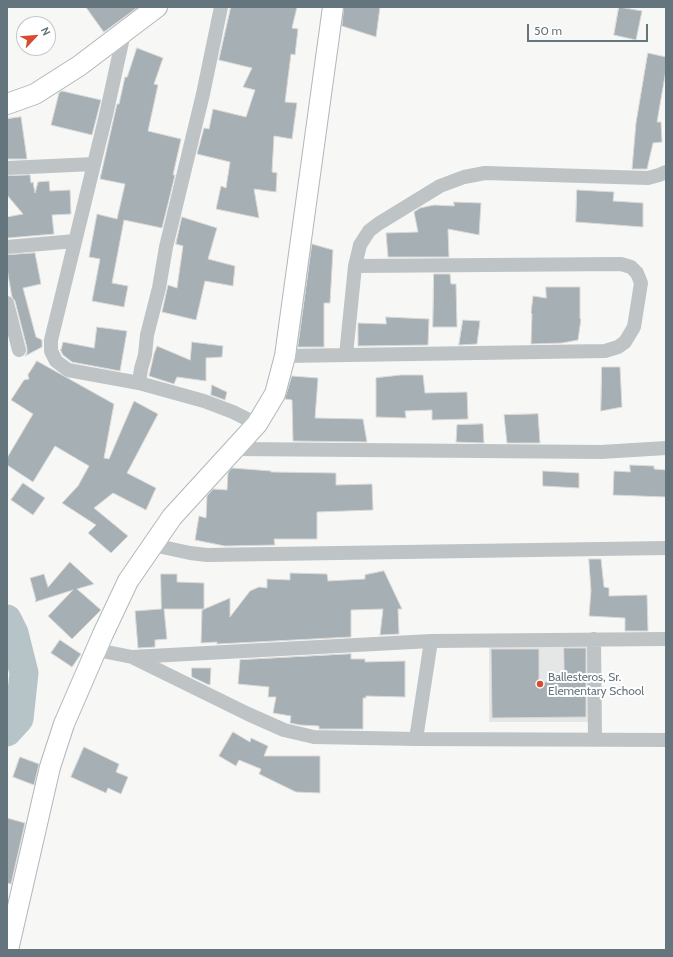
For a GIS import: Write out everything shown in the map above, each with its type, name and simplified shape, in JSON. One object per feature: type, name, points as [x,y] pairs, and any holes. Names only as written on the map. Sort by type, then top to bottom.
[{"type":"street","points":[[7,104],[34,94],[79,66],[124,34],[157,7]]},
{"type":"street","points":[[139,383],[145,355],[147,335],[159,288],[166,247],[203,94],[221,7]]},
{"type":"street","points":[[8,950],[50,767],[64,724],[128,581],[172,517],[208,476],[236,449],[257,424],[275,394],[284,356],[332,7]]},
{"type":"street","points":[[124,34],[113,88],[51,340],[52,351],[56,361],[68,370],[139,383],[204,401],[233,412],[257,424]]},
{"type":"street","points":[[7,168],[94,164]]},
{"type":"street","points":[[346,355],[354,266],[360,245],[369,231],[440,186],[464,177],[486,173],[648,178],[666,172]]},
{"type":"street","points":[[7,247],[75,241]]},
{"type":"street","points":[[284,356],[606,352],[625,342],[634,326],[641,283],[637,273],[631,267],[621,264],[354,266]]},
{"type":"street","points":[[7,303],[19,350]]},
{"type":"street","points":[[236,449],[601,452],[666,448]]},
{"type":"street","points":[[153,545],[207,555],[666,548]]},
{"type":"street","points":[[594,639],[595,739]]},
{"type":"street","points":[[97,650],[132,657],[431,641],[666,639]]},
{"type":"street","points":[[416,739],[431,641]]},
{"type":"street","points":[[132,657],[284,730],[314,737],[666,740]]},
{"type":"shaded area","name":"Ballesteros, Sr. Elementary School","points":[[591,642],[591,722],[489,722],[489,646]]},
{"type":"building","points":[[86,7],[138,7],[104,32]]},
{"type":"building","points":[[231,7],[297,7],[292,28],[298,29],[295,55],[291,54],[285,102],[297,103],[292,139],[274,136],[272,172],[277,173],[276,192],[254,189],[259,218],[216,209],[221,186],[226,188],[230,162],[197,154],[204,128],[209,129],[213,109],[246,117],[255,90],[243,87],[252,68],[219,60]]},
{"type":"building","points":[[344,7],[380,7],[376,37],[342,26]]},
{"type":"building","points":[[619,7],[642,11],[636,40],[614,35]]},
{"type":"building","points":[[137,48],[163,58],[154,84],[158,85],[148,131],[181,139],[173,175],[175,175],[162,228],[124,220],[112,283],[128,286],[124,307],[92,301],[100,259],[89,257],[97,214],[117,219],[125,184],[100,179],[117,104],[119,104],[125,77],[127,77]]},
{"type":"building","points":[[648,53],[666,57],[666,70],[657,122],[661,122],[662,142],[653,143],[647,169],[632,169],[636,123]]},
{"type":"building","points":[[62,91],[101,100],[92,135],[51,125],[59,93]]},
{"type":"building","points":[[21,117],[27,159],[7,159],[7,119]]},
{"type":"building","points":[[30,175],[35,193],[38,182],[49,181],[50,191],[70,190],[71,214],[52,215],[54,234],[7,238],[7,217],[23,214],[7,195],[7,176]]},
{"type":"building","points":[[577,190],[614,192],[613,201],[643,203],[643,227],[576,222]]},
{"type":"building","points":[[454,202],[481,203],[479,235],[448,229],[449,257],[388,257],[386,233],[418,232],[414,212],[420,208],[434,205],[454,206]]},
{"type":"building","points":[[182,217],[217,228],[208,259],[235,266],[233,286],[205,281],[196,320],[162,312],[168,285],[177,288],[183,246],[176,244]]},
{"type":"building","points":[[312,244],[333,250],[330,303],[324,303],[324,347],[298,347]]},
{"type":"building","points":[[35,253],[41,284],[23,288],[36,337],[42,340],[42,347],[25,356],[27,353],[27,348],[15,301],[12,297],[7,269],[7,255]]},
{"type":"building","points":[[434,274],[450,274],[451,284],[456,284],[457,327],[433,327]]},
{"type":"building","points":[[546,287],[580,287],[581,319],[578,340],[562,343],[531,344],[531,313],[533,296],[546,298]]},
{"type":"building","points":[[386,317],[429,319],[428,345],[358,346],[358,323],[386,324]]},
{"type":"building","points":[[463,320],[480,321],[477,344],[459,345]]},
{"type":"building","points":[[97,327],[127,331],[120,371],[72,362],[63,355],[60,349],[61,350],[63,342],[94,348]]},
{"type":"building","points":[[192,342],[223,346],[222,357],[206,358],[206,381],[177,377],[174,384],[149,376],[157,346],[190,360]]},
{"type":"building","points":[[37,361],[114,404],[104,458],[109,459],[134,401],[158,414],[127,473],[156,488],[146,510],[113,493],[94,508],[128,536],[111,553],[88,533],[96,525],[62,503],[78,486],[89,466],[55,446],[33,482],[7,465],[7,458],[33,414],[11,400],[24,380],[29,379],[28,375]]},
{"type":"building","points":[[602,367],[620,367],[622,407],[601,411]]},
{"type":"building","points":[[401,375],[423,375],[425,393],[467,392],[468,419],[432,420],[432,410],[405,411],[406,418],[376,417],[376,378]]},
{"type":"building","points":[[292,376],[318,378],[315,418],[363,419],[367,442],[293,441],[292,400],[285,399]]},
{"type":"building","points":[[212,385],[227,392],[225,400],[211,395]]},
{"type":"building","points":[[538,414],[540,443],[507,443],[504,415]]},
{"type":"building","points":[[483,424],[484,443],[456,442],[457,425]]},
{"type":"building","points":[[630,465],[654,466],[654,469],[666,470],[666,497],[613,495],[614,471],[630,472]]},
{"type":"building","points":[[232,468],[271,472],[336,473],[336,485],[372,484],[373,510],[317,512],[317,539],[274,539],[275,545],[225,546],[195,540],[199,516],[206,518],[207,496],[213,489],[227,490],[228,473]]},
{"type":"building","points":[[543,471],[579,473],[579,488],[543,486]]},
{"type":"building","points":[[23,483],[45,498],[33,515],[11,500]]},
{"type":"building","points":[[589,559],[601,559],[604,587],[609,588],[609,596],[647,595],[648,631],[625,631],[625,618],[589,616],[591,591]]},
{"type":"building","points":[[70,562],[94,584],[77,589],[101,610],[72,639],[48,616],[73,590],[35,602],[36,600],[30,578],[44,574],[48,587]]},
{"type":"building","points":[[384,571],[402,609],[398,609],[399,634],[380,635],[383,609],[351,610],[351,637],[217,644],[217,642],[201,643],[202,610],[230,598],[230,617],[250,591],[259,587],[267,588],[267,579],[290,580],[290,573],[327,574],[328,581],[365,579],[365,575]]},
{"type":"building","points":[[161,574],[177,574],[177,582],[204,583],[204,609],[164,609],[167,639],[155,640],[155,647],[138,648],[135,611],[161,609]]},
{"type":"building","points":[[60,640],[81,654],[72,667],[51,653]]},
{"type":"building","name":"Ballesteros, Sr. Elementary School","points":[[564,648],[586,648],[586,717],[492,718],[491,649],[539,649],[539,682],[564,682]]},
{"type":"building","points":[[351,654],[351,659],[365,659],[365,662],[405,661],[405,697],[366,696],[366,698],[363,698],[363,729],[319,729],[319,726],[290,723],[291,716],[273,713],[276,697],[268,697],[269,687],[238,684],[240,660]]},
{"type":"building","points":[[192,668],[211,668],[210,685],[192,677]]},
{"type":"building","points":[[233,732],[250,742],[251,738],[268,746],[264,756],[320,756],[320,793],[296,792],[259,774],[261,769],[239,760],[236,766],[219,756]]},
{"type":"building","points":[[84,747],[119,764],[116,772],[128,777],[121,794],[108,788],[106,793],[71,777]]},
{"type":"building","points":[[20,757],[39,764],[34,785],[13,777]]},
{"type":"building","points":[[7,818],[25,823],[11,884],[7,883]]},
{"type":"waterway","points":[[7,619],[14,633],[24,673],[19,719],[7,732]]},
{"type":"place","name":"Ballesteros, Sr. Elementary School","points":[[540,684]]}]
